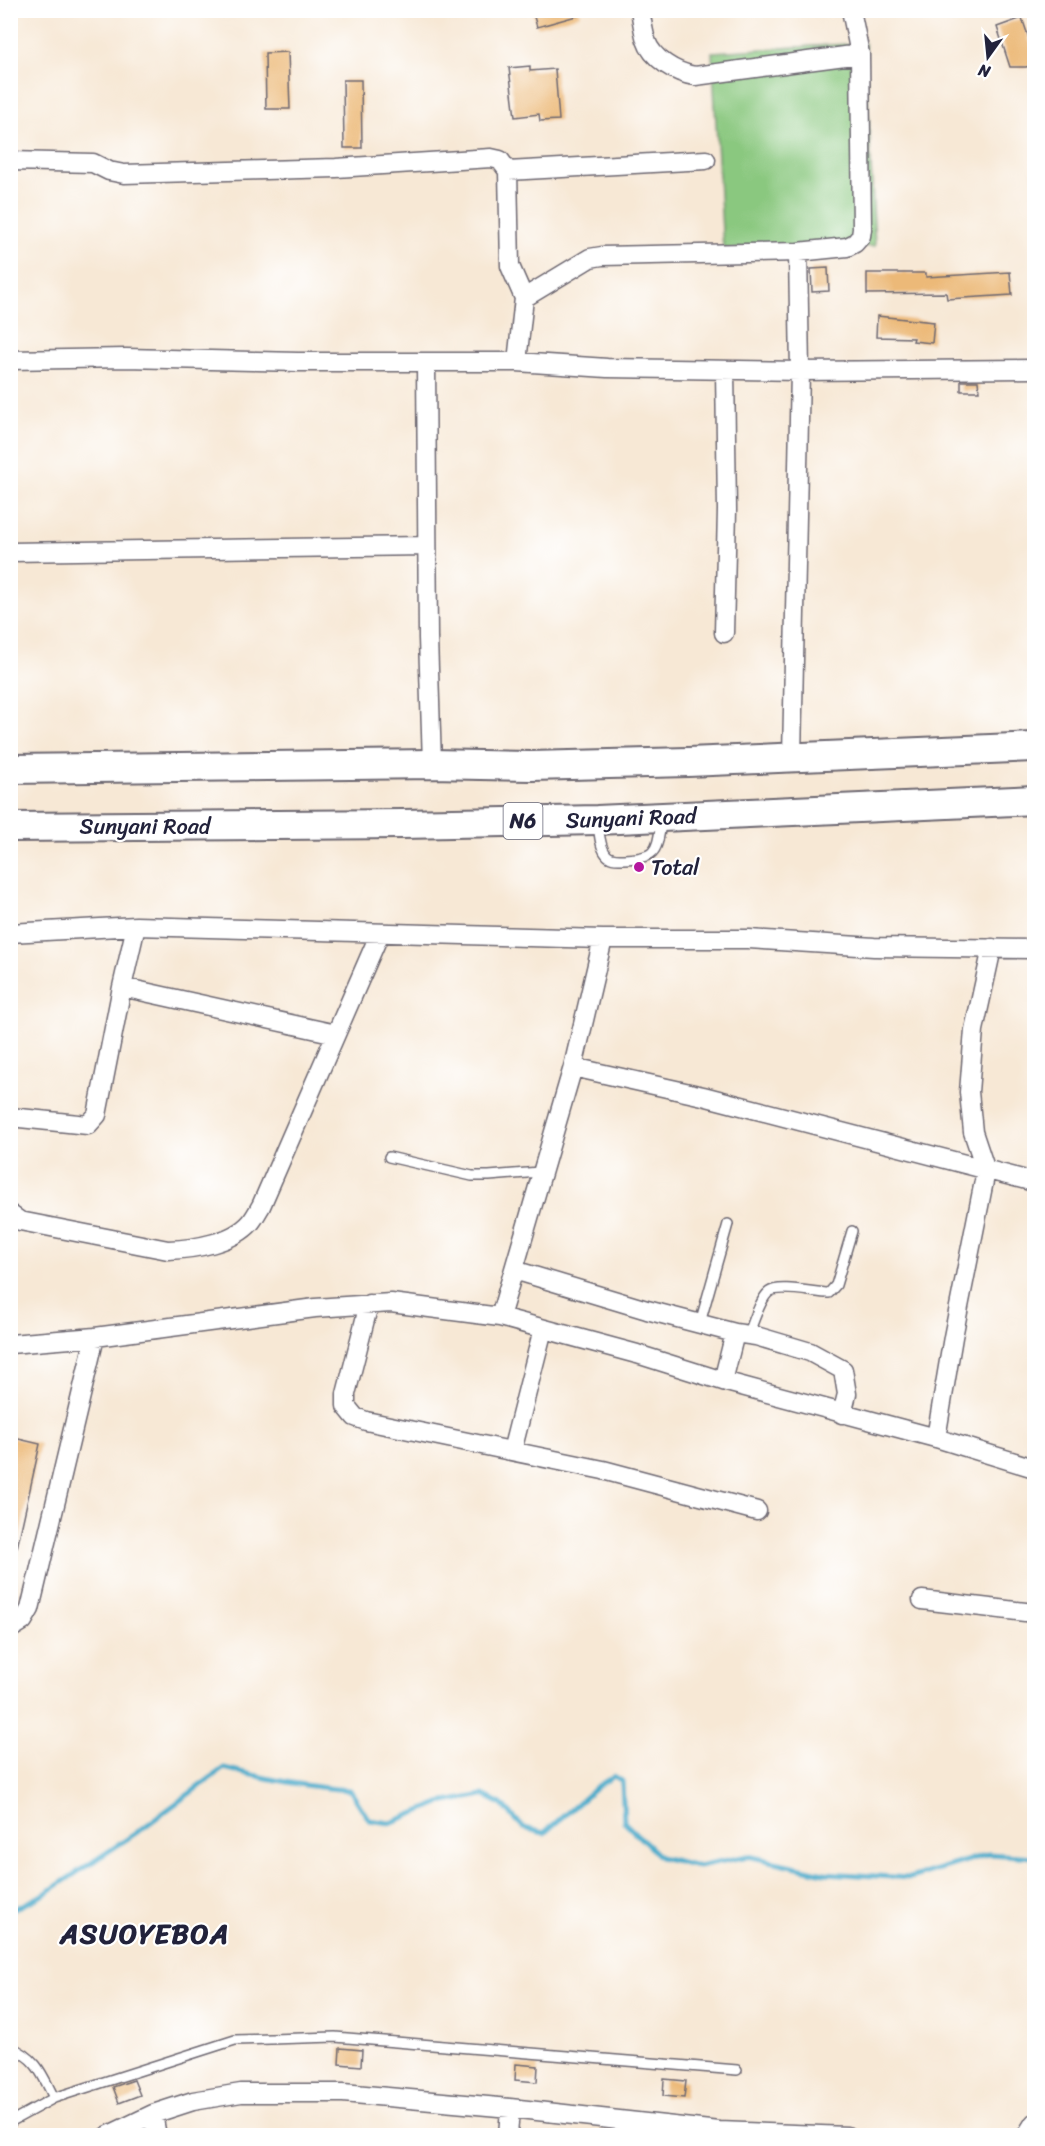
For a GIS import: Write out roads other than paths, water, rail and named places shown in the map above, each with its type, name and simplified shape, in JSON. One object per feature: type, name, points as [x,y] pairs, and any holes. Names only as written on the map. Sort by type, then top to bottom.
[{"type":"main road","points":[[10,769],[432,764],[531,766],[1035,747]]},
{"type":"main road","name":"Sunyani Road","points":[[10,827],[597,820],[1035,800]]},
{"type":"street","points":[[640,10],[646,42],[654,53],[670,67],[684,74],[695,76],[860,54]]},
{"type":"street","points":[[524,297],[577,264],[602,256],[798,252],[847,247],[855,243],[861,236],[862,229],[860,54],[851,10]]},
{"type":"street","points":[[10,161],[93,163],[109,171],[124,174],[336,168],[491,158],[500,160],[508,171],[510,266],[524,297],[517,362]]},
{"type":"street","points":[[508,171],[706,160]]},
{"type":"street","points":[[792,757],[800,371],[798,252]]},
{"type":"street","points":[[10,360],[126,358],[426,363],[517,362],[606,368],[800,371],[1035,369]]},
{"type":"street","points":[[426,363],[426,546],[432,764]]},
{"type":"street","points":[[724,633],[727,510],[725,370]]},
{"type":"street","points":[[10,552],[426,546]]},
{"type":"street","points":[[11,1120],[88,1125],[98,1115],[136,926]]},
{"type":"street","points":[[10,933],[136,926],[492,934],[603,939],[749,939],[874,946],[1035,949]]},
{"type":"street","points":[[10,1214],[20,1221],[168,1250],[206,1247],[241,1231],[251,1223],[261,1206],[380,933]]},
{"type":"street","points":[[500,1317],[540,1172],[573,1067],[603,939]]},
{"type":"street","points":[[936,1438],[953,1337],[986,1171],[973,1131],[969,1092],[974,1030],[992,948]]},
{"type":"street","points":[[122,987],[336,1034]]},
{"type":"street","points":[[573,1067],[704,1096],[1035,1182]]},
{"type":"street","points":[[514,1270],[647,1310],[810,1352],[843,1370],[848,1394],[842,1414]]},
{"type":"street","points":[[10,1344],[95,1336],[315,1308],[391,1302],[500,1317],[637,1354],[723,1381],[936,1438],[1035,1468]]},
{"type":"street","points":[[369,1304],[346,1394],[346,1406],[355,1417],[603,1470],[757,1511]]},
{"type":"street","points":[[512,1451],[543,1329]]},
{"type":"street","points":[[723,1381],[742,1334]]},
{"type":"street","points":[[10,1629],[23,1621],[30,1608],[95,1336]]},
{"type":"street","points":[[922,1600],[1035,1613]]},
{"type":"street","points":[[107,2136],[153,2114],[193,2101],[241,2093],[344,2093],[510,2108],[719,2131],[847,2136]]},
{"type":"street","points":[[508,2136],[510,2108]]},
{"type":"street","points":[[153,2114],[157,2136]]},
{"type":"street","points":[[1026,2136],[1035,2123]]},
{"type":"lane","points":[[597,820],[606,855],[612,859],[642,858],[650,855],[656,848],[662,817]]},
{"type":"lane","points":[[389,1157],[472,1176],[540,1172]]},
{"type":"lane","points":[[700,1323],[728,1224]]},
{"type":"lane","points":[[742,1334],[769,1292],[778,1288],[829,1293],[836,1285],[852,1231]]},
{"type":"lane","points":[[10,2122],[54,2098],[235,2040],[335,2037],[737,2070]]},
{"type":"lane","points":[[10,2047],[24,2052],[37,2064],[54,2098]]},
{"type":"waterway","points":[[10,1911],[43,1895],[136,1833],[224,1768],[287,1782],[350,1790],[369,1820],[390,1823],[440,1803],[483,1795],[501,1804],[524,1828],[544,1833],[598,1786],[614,1776],[622,1781],[624,1822],[660,1857],[698,1866],[748,1856],[824,1873],[910,1878],[989,1854],[1034,1857]]},
{"type":"place","name":"Total","points":[[639,867]]},
{"type":"district","name":"ASUOYEBOA","points":[[145,1933]]}]
